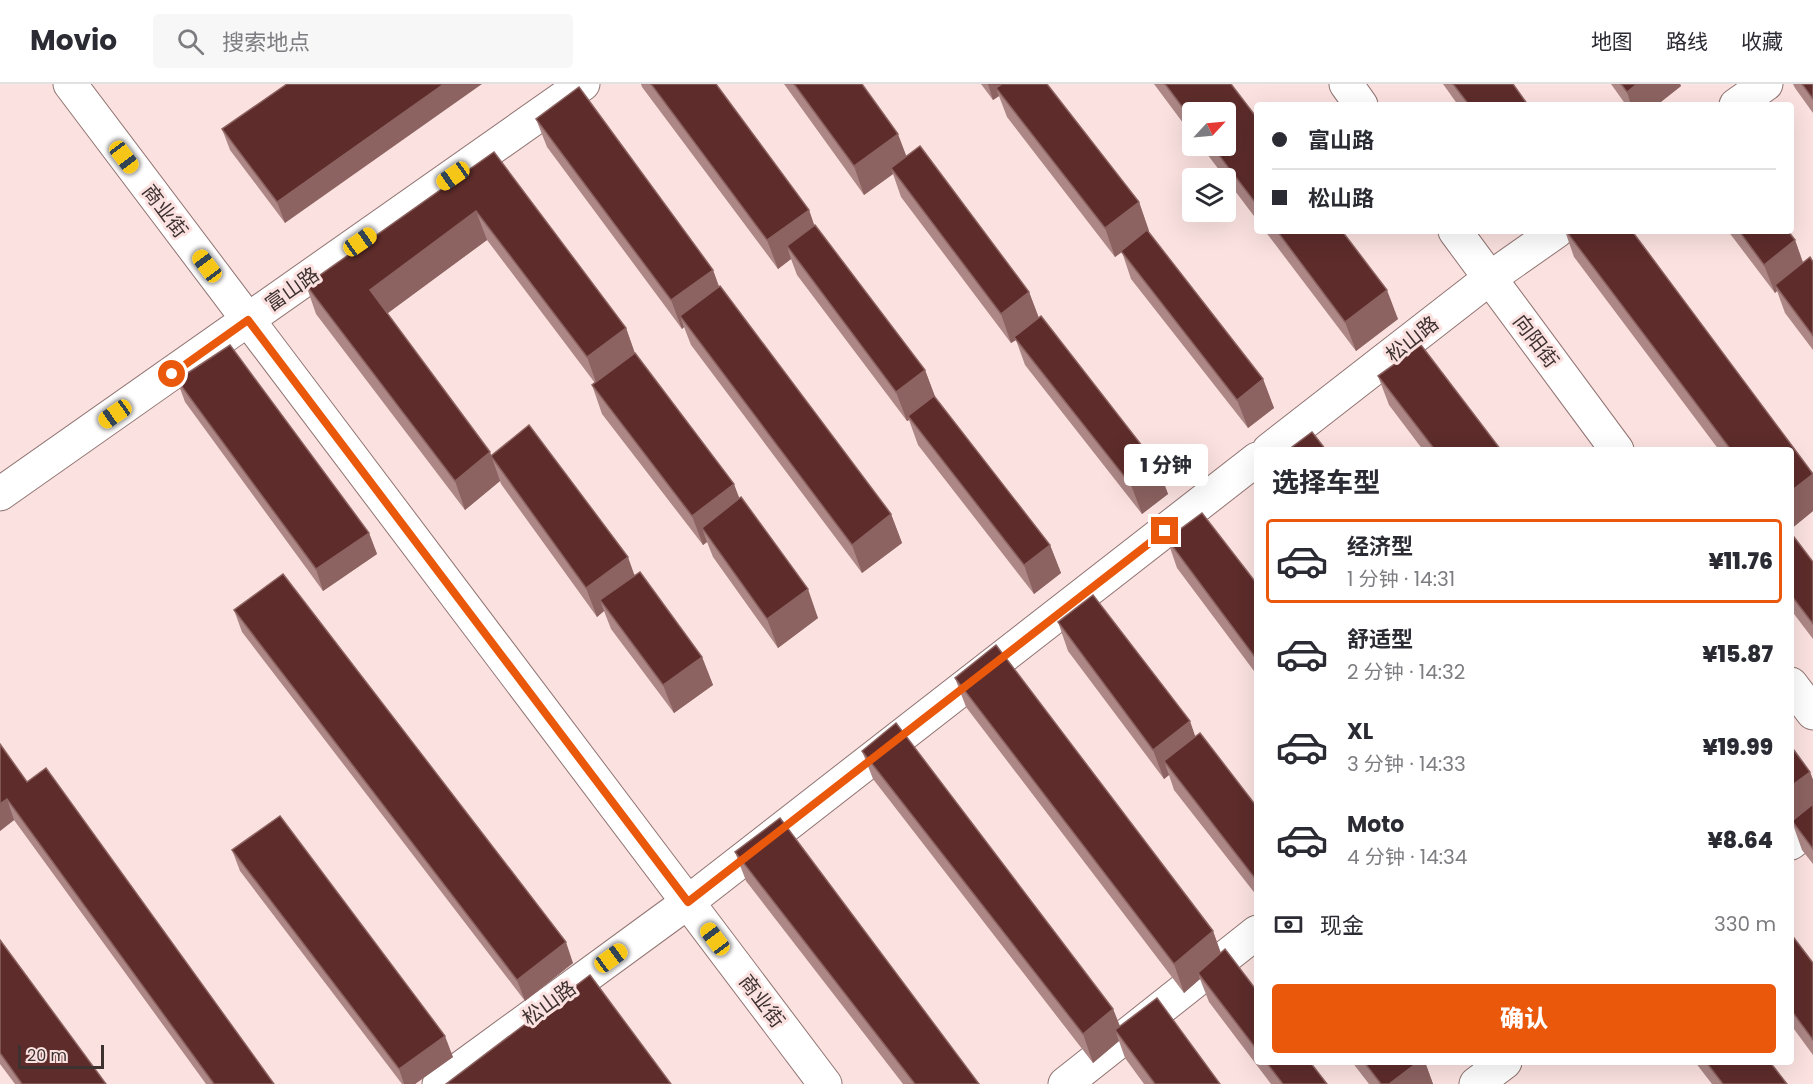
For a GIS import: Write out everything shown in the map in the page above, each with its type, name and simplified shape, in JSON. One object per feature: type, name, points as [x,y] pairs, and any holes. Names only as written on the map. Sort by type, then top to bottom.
[{"type":"street","name":"商业街","points":[[70,84],[825,1084]]},
{"type":"street","name":"富山路","points":[[0,494],[583,84]]},
{"type":"street","points":[[1346,84],[1359,102]]},
{"type":"street","points":[[1740,102],[1766,84]]},
{"type":"street","name":"向阳街","points":[[1457,234],[1615,447]]},
{"type":"street","name":"松山路","points":[[1273,447],[1490,278],[1553,234]]},
{"type":"street","name":"松山路","points":[[439,1084],[688,902],[1254,461]]},
{"type":"street","points":[[1794,688],[1813,713]]},
{"type":"street","points":[[1794,841],[1813,826]]},
{"type":"street","points":[[1065,1084],[1254,934]]},
{"type":"street","points":[[1476,1084],[1501,1065]]},
{"type":"building","points":[[287,84],[444,84],[277,202],[222,129]]},
{"type":"building","points":[[651,84],[716,84],[809,210],[767,240]]},
{"type":"building","points":[[794,84],[862,84],[898,134],[854,166]]},
{"type":"building","points":[[1002,84],[1047,84],[1139,202],[1105,228],[996,88]]},
{"type":"building","points":[[1165,84],[1231,84],[1254,114],[1254,201],[1236,177],[1236,168],[1229,168],[1220,156],[1236,156],[1236,102],[1182,102],[1182,107]]},
{"type":"building","points":[[1453,84],[1513,84],[1526,102],[1467,102]]},
{"type":"building","points":[[1621,84],[1637,84],[1627,92]]},
{"type":"building","points":[[1802,84],[1813,84],[1813,99]]},
{"type":"building","points":[[579,87],[713,270],[671,300],[536,119]]},
{"type":"building","points":[[920,146],[1029,292],[1001,314],[891,168]]},
{"type":"building","points":[[494,152],[626,328],[587,357],[476,211],[370,290],[490,452],[455,481],[306,285]]},
{"type":"building","points":[[815,225],[925,370],[896,392],[787,246]]},
{"type":"building","points":[[1147,230],[1263,379],[1237,400],[1121,251]]},
{"type":"building","points":[[1279,234],[1344,234],[1387,290],[1345,322]]},
{"type":"building","points":[[1568,234],[1634,234],[1793,447],[1729,447]]},
{"type":"building","points":[[1741,234],[1790,234],[1795,240],[1764,265]]},
{"type":"building","points":[[1810,257],[1813,262],[1813,336],[1775,285]]},
{"type":"building","points":[[720,286],[891,514],[852,545],[680,316]]},
{"type":"building","points":[[1041,316],[1157,465],[1131,485],[1014,337]]},
{"type":"building","points":[[230,345],[369,533],[316,569],[177,380]]},
{"type":"building","points":[[1421,345],[1499,447],[1433,447],[1378,376]]},
{"type":"building","points":[[635,353],[734,484],[692,516],[592,385]]},
{"type":"building","points":[[934,396],[1050,545],[1024,565],[908,416]]},
{"type":"building","points":[[529,425],[628,557],[586,588],[491,456]]},
{"type":"building","points":[[1312,432],[1324,447],[1292,447]]},
{"type":"building","points":[[1794,448],[1813,474],[1794,489]]},
{"type":"building","points":[[741,497],[808,589],[767,619],[702,528]]},
{"type":"building","points":[[1202,513],[1254,580],[1254,656],[1167,539]]},
{"type":"building","points":[[1794,537],[1813,562],[1813,624],[1794,599]]},
{"type":"building","points":[[640,572],[702,657],[663,685],[600,600]]},
{"type":"building","points":[[283,574],[566,942],[517,980],[234,610]]},
{"type":"building","points":[[1093,595],[1190,721],[1153,750],[1058,622]]},
{"type":"building","points":[[996,645],[1213,931],[1174,964],[955,678]]},
{"type":"building","points":[[896,723],[1113,1009],[1083,1034],[862,751]]},
{"type":"building","points":[[1200,733],[1254,803],[1254,877],[1164,761]]},
{"type":"building","points":[[0,744],[27,782],[46,768],[274,1084],[214,1084],[7,799],[0,804]]},
{"type":"building","points":[[1794,750],[1810,772],[1794,784]]},
{"type":"building","points":[[1813,804],[1813,849],[1794,824],[1794,819]]},
{"type":"building","points":[[280,816],[445,1036],[399,1069],[232,850]]},
{"type":"building","points":[[780,818],[979,1084],[915,1084],[735,852]]},
{"type":"building","points":[[1794,938],[1813,963],[1813,1040],[1794,1014]]},
{"type":"building","points":[[0,940],[106,1084],[22,1084],[0,1053]]},
{"type":"building","points":[[1225,949],[1254,987],[1254,1046],[1198,973]]},
{"type":"building","points":[[590,975],[671,1084],[446,1084]]},
{"type":"building","points":[[1157,998],[1220,1084],[1155,1084],[1115,1030]]},
{"type":"building","points":[[1268,1065],[1312,1065],[1327,1084],[1283,1084]]},
{"type":"building","points":[[1366,1065],[1414,1065],[1389,1084],[1381,1084]]},
{"type":"building","points":[[1708,1065],[1772,1065],[1787,1084],[1723,1084]]},
{"type":"route","points":[[172,374],[248,320],[688,902],[1165,531]]}]
